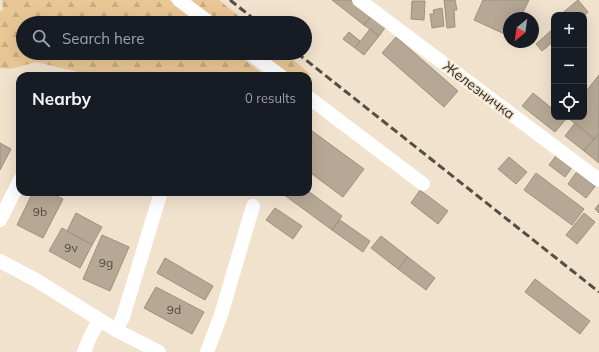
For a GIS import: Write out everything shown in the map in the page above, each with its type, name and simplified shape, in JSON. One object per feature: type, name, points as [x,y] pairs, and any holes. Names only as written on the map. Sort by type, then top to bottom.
[{"type":"street","points":[[180,0],[201,16]]},
{"type":"street","name":"Железничка","points":[[359,0],[599,180]]},
{"type":"street","points":[[259,60],[276,72]]},
{"type":"street","points":[[312,100],[423,184]]},
{"type":"street","points":[[0,220],[16,188]]},
{"type":"street","points":[[116,330],[123,317],[160,196]]},
{"type":"street","points":[[207,352],[221,314],[253,206]]},
{"type":"street","points":[[0,261],[36,280],[116,330],[159,352]]},
{"type":"street","points":[[84,352],[99,320]]},
{"type":"green space","points":[[2,0],[169,0],[189,16],[16,16],[16,60],[245,60],[260,72],[78,72],[36,62],[11,69],[0,68],[0,11],[3,10]]},
{"type":"green space","points":[[190,0],[219,0],[238,16],[211,16]]},
{"type":"green space","points":[[268,60],[293,60],[308,72],[283,72]]},
{"type":"building","points":[[332,0],[354,0],[373,14],[364,25]]},
{"type":"building","points":[[444,0],[455,0],[457,10],[454,10],[455,27],[447,28]]},
{"type":"building","points":[[483,0],[529,0],[523,12],[503,12],[503,33],[474,20]]},
{"type":"building","points":[[578,0],[588,12],[587,13],[564,12]]},
{"type":"building","points":[[412,1],[425,1],[424,20],[411,19]]},
{"type":"building","points":[[442,8],[444,26],[432,28],[430,14],[434,14],[433,10]]},
{"type":"building","points":[[373,14],[387,25],[379,36],[364,25]]},
{"type":"building","points":[[370,29],[379,36],[364,55],[355,48]]},
{"type":"building","points":[[551,31],[551,44],[542,51],[539,48],[539,41]]},
{"type":"building","points":[[349,32],[360,41],[355,48],[343,39]]},
{"type":"building","points":[[396,37],[458,91],[444,107],[382,53]]},
{"type":"building","points":[[599,75],[599,133],[594,139],[571,120],[587,120],[587,90]]},
{"type":"building","points":[[533,93],[551,108],[551,120],[565,120],[555,132],[522,106]]},
{"type":"building","points":[[575,123],[594,139],[584,151],[565,136]]},
{"type":"building","points":[[312,131],[364,169],[343,197],[312,174]]},
{"type":"building","points":[[599,133],[599,163],[584,151]]},
{"type":"building","points":[[0,143],[11,149],[0,170]]},
{"type":"building","points":[[558,153],[574,165],[565,177],[549,165]]},
{"type":"building","points":[[509,157],[527,172],[516,184],[498,169]]},
{"type":"building","points":[[578,170],[597,184],[586,198],[568,184]]},
{"type":"building","points":[[536,173],[584,209],[572,225],[524,190]]},
{"type":"building","points":[[420,190],[448,211],[438,224],[411,203]]},
{"type":"building","points":[[312,194],[342,216],[332,230],[286,196],[312,196]]},
{"type":"building","points":[[31,196],[57,196],[63,199],[43,238],[17,225]]},
{"type":"building","points":[[599,204],[599,213],[595,209]]},
{"type":"building","points":[[275,208],[302,226],[293,239],[266,220]]},
{"type":"building","points":[[76,213],[102,227],[92,245],[67,231]]},
{"type":"building","points":[[584,213],[595,222],[577,244],[566,235]]},
{"type":"building","points":[[340,220],[370,241],[363,252],[332,230]]},
{"type":"building","points":[[62,228],[92,245],[80,268],[49,251]]},
{"type":"building","points":[[102,235],[129,247],[110,291],[83,279]]},
{"type":"building","points":[[381,236],[408,257],[398,269],[371,248]]},
{"type":"building","points":[[408,257],[435,278],[426,290],[398,269]]},
{"type":"building","points":[[165,258],[213,286],[205,300],[157,273]]},
{"type":"building","points":[[535,279],[590,321],[580,334],[525,292]]},
{"type":"building","points":[[156,287],[204,312],[192,334],[144,308]]},
{"type":"railway","points":[[230,0],[250,16]]},
{"type":"railway","points":[[306,60],[599,292]]}]
